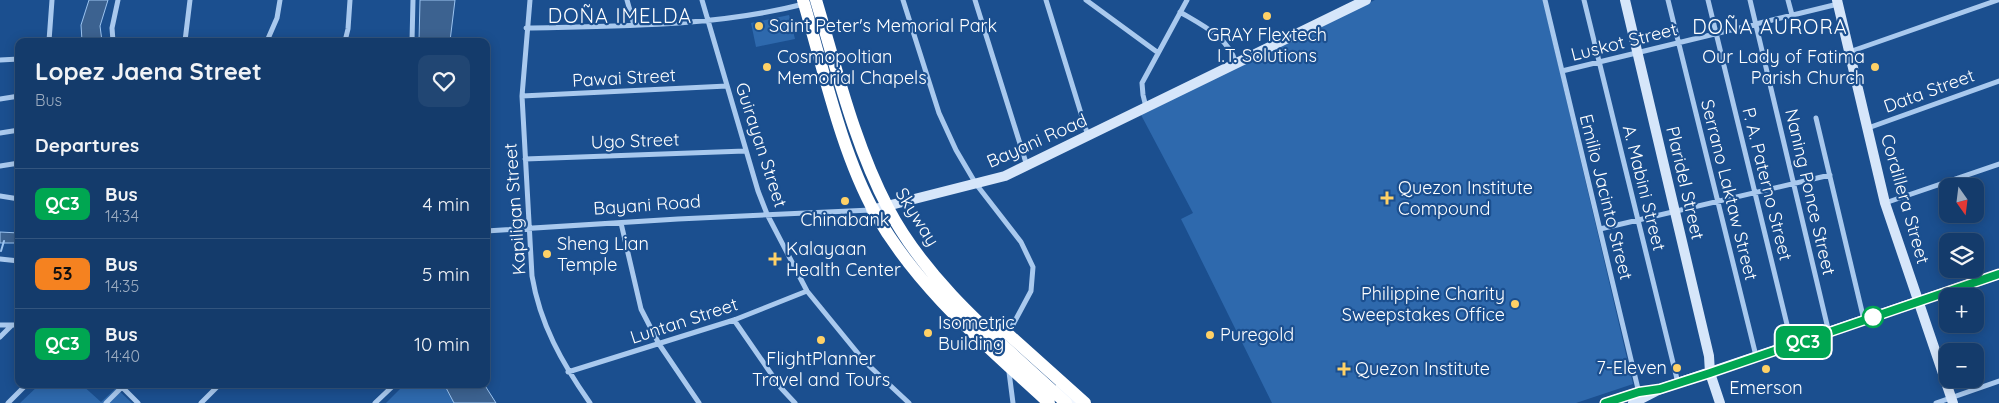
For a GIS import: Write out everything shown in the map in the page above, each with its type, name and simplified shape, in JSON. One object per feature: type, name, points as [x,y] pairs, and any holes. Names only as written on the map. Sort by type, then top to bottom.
[{"type":"highway","name":"Skyway","points":[[818,0],[862,152],[888,209],[929,268],[962,306],[1066,403]]},
{"type":"highway","name":"Skyway","points":[[802,2],[850,157],[874,212],[920,279],[953,315],[1048,403]]},
{"type":"highway","points":[[990,325],[1085,403]]},
{"type":"main road","points":[[818,0],[865,151],[890,206],[934,266],[990,325]]},
{"type":"main road","points":[[802,2],[848,158],[871,210],[918,280],[951,318],[1043,403]]},
{"type":"main road","points":[[1009,339],[1075,403]]},
{"type":"street","points":[[49,38],[52,0]]},
{"type":"street","points":[[113,38],[112,28],[118,0]]},
{"type":"street","points":[[185,38],[190,0]]},
{"type":"street","points":[[268,38],[277,18],[280,0]]},
{"type":"street","points":[[345,38],[350,0]]},
{"type":"street","points":[[412,38],[413,0]]},
{"type":"street","name":"Kapiligan Street","points":[[530,0],[526,28],[522,96],[528,228],[535,296],[549,335],[568,372],[590,403]]},
{"type":"street","points":[[627,0],[634,25]]},
{"type":"street","name":"Guirayan Street","points":[[702,0],[745,151],[767,214],[806,291],[865,362],[909,403]]},
{"type":"street","points":[[526,28],[708,21],[746,17],[802,2],[818,0]]},
{"type":"street","points":[[903,0],[939,112],[956,150],[976,184],[1021,242],[1033,267],[1034,281],[1031,292],[1009,339]]},
{"type":"street","points":[[975,0],[1027,166]]},
{"type":"street","points":[[1046,0],[1088,136]]},
{"type":"street","points":[[1086,0],[1157,52]]},
{"type":"street","points":[[1146,107],[1142,95],[1142,83],[1157,52],[1187,0]]},
{"type":"street","name":"Emilio Jacinto Street","points":[[1545,0],[1638,398]]},
{"type":"street","name":"A. Mabini Street","points":[[1584,0],[1678,383]]},
{"type":"street","name":"Plaridel Street","points":[[1625,0],[1709,356],[1710,373],[1720,403]]},
{"type":"street","name":"Serrano Laktaw Street","points":[[1668,0],[1756,358]]},
{"type":"street","name":"P. A. Paterno Street","points":[[1708,0],[1792,346]]},
{"type":"street","name":"Naning Ponce Street","points":[[1750,0],[1829,332]]},
{"type":"street","points":[[1788,0],[1792,15]]},
{"type":"street","points":[[1849,52],[1998,0]]},
{"type":"street","name":"Bayani Road","points":[[490,230],[871,210],[976,184],[1005,176],[1027,166],[1362,1]]},
{"type":"street","name":"Luskot Street","points":[[1562,71],[1838,2]]},
{"type":"street","name":"Cordillera Street","points":[[1838,2],[1885,203],[1952,400]]},
{"type":"street","points":[[1180,12],[1221,38],[1229,47],[1236,63]]},
{"type":"street","points":[[0,60],[15,59]]},
{"type":"street","name":"Data Street","points":[[1868,128],[1999,81]]},
{"type":"street","name":"Pawai Street","points":[[522,96],[727,86]]},
{"type":"street","points":[[0,99],[15,97]]},
{"type":"street","points":[[1816,118],[1864,321]]},
{"type":"street","points":[[0,133],[15,131]]},
{"type":"street","name":"Ugo Street","points":[[525,159],[745,151]]},
{"type":"street","points":[[0,166],[15,164]]},
{"type":"street","points":[[1885,203],[1999,164]]},
{"type":"street","points":[[1600,229],[1830,175]]},
{"type":"street","points":[[0,196],[15,198]]},
{"type":"street","points":[[621,223],[641,309],[659,344],[699,403]]},
{"type":"street","points":[[0,259],[15,261]]},
{"type":"street","points":[[1605,403],[1638,398],[1999,274]]},
{"type":"street","name":"Luntan Street","points":[[568,372],[734,320],[806,291]]},
{"type":"street","points":[[734,320],[781,388],[795,403]]},
{"type":"street","points":[[0,325],[15,326]]},
{"type":"street","points":[[0,337],[11,326]]},
{"type":"street","points":[[1009,372],[1013,403]]},
{"type":"street","points":[[1936,403],[1952,400],[1999,381]]},
{"type":"street","points":[[8,403],[23,388]]},
{"type":"street","points":[[106,403],[119,388]]},
{"type":"street","points":[[125,388],[138,403]]},
{"type":"street","points":[[201,403],[216,388]]},
{"type":"street","points":[[375,403],[392,388]]},
{"type":"shaded area","points":[[89,0],[108,0],[100,26],[102,38],[82,38],[81,25]]},
{"type":"shaded area","points":[[420,0],[455,0],[450,38],[419,38]]},
{"type":"shaded area","name":"Quezon Institute Compound","points":[[1375,0],[1543,0],[1633,384],[1576,403],[1272,403],[1181,219],[1193,213],[1140,113]]},
{"type":"shaded area","points":[[789,15],[795,39],[756,47],[751,23]]},
{"type":"shaded area","points":[[0,232],[15,233],[15,243],[0,243]]},
{"type":"shaded area","points":[[36,388],[85,388],[101,402],[116,388],[132,403],[20,403]]},
{"type":"shaded area","points":[[401,388],[446,388],[454,403],[386,403]]},
{"type":"shaded area","points":[[446,388],[487,388],[496,403],[454,403]]},
{"type":"waterway","points":[[1,251],[4,241]]},
{"type":"bus line","name":"QC3","points":[[1605,403],[1698,377],[1999,274]]},
{"type":"place","name":"GRAY Flextech I.T. Solutions","points":[[1267,16]]},
{"type":"place","name":"Saint Peter's Memorial Park","points":[[759,26]]},
{"type":"place","name":"Cosmopoltian Memorial Chapels","points":[[767,67]]},
{"type":"place","name":"Our Lady of Fatima Parish Church","points":[[1875,67]]},
{"type":"place","name":"Quezon Institute Compound","points":[[1387,198]]},
{"type":"place","name":"Chinabank","points":[[845,201]]},
{"type":"place","name":"Sheng Lian Temple","points":[[547,254]]},
{"type":"place","name":"Kalayaan Health Center","points":[[775,259]]},
{"type":"place","name":"Philippine Charity Sweepstakes Office","points":[[1515,304]]},
{"type":"place","name":"Isometric Building","points":[[928,333]]},
{"type":"place","name":"Puregold","points":[[1210,335]]},
{"type":"place","name":"FlightPlanner Travel and Tours","points":[[821,340]]},
{"type":"place","name":"7-Eleven","points":[[1677,368]]},
{"type":"place","name":"Quezon Institute","points":[[1344,369]]},
{"type":"place","name":"Emerson","points":[[1766,369]]},
{"type":"district","name":"DOÑA IMELDA","points":[[620,16]]},
{"type":"district","name":"DOÑA AURORA","points":[[1770,27]]}]
